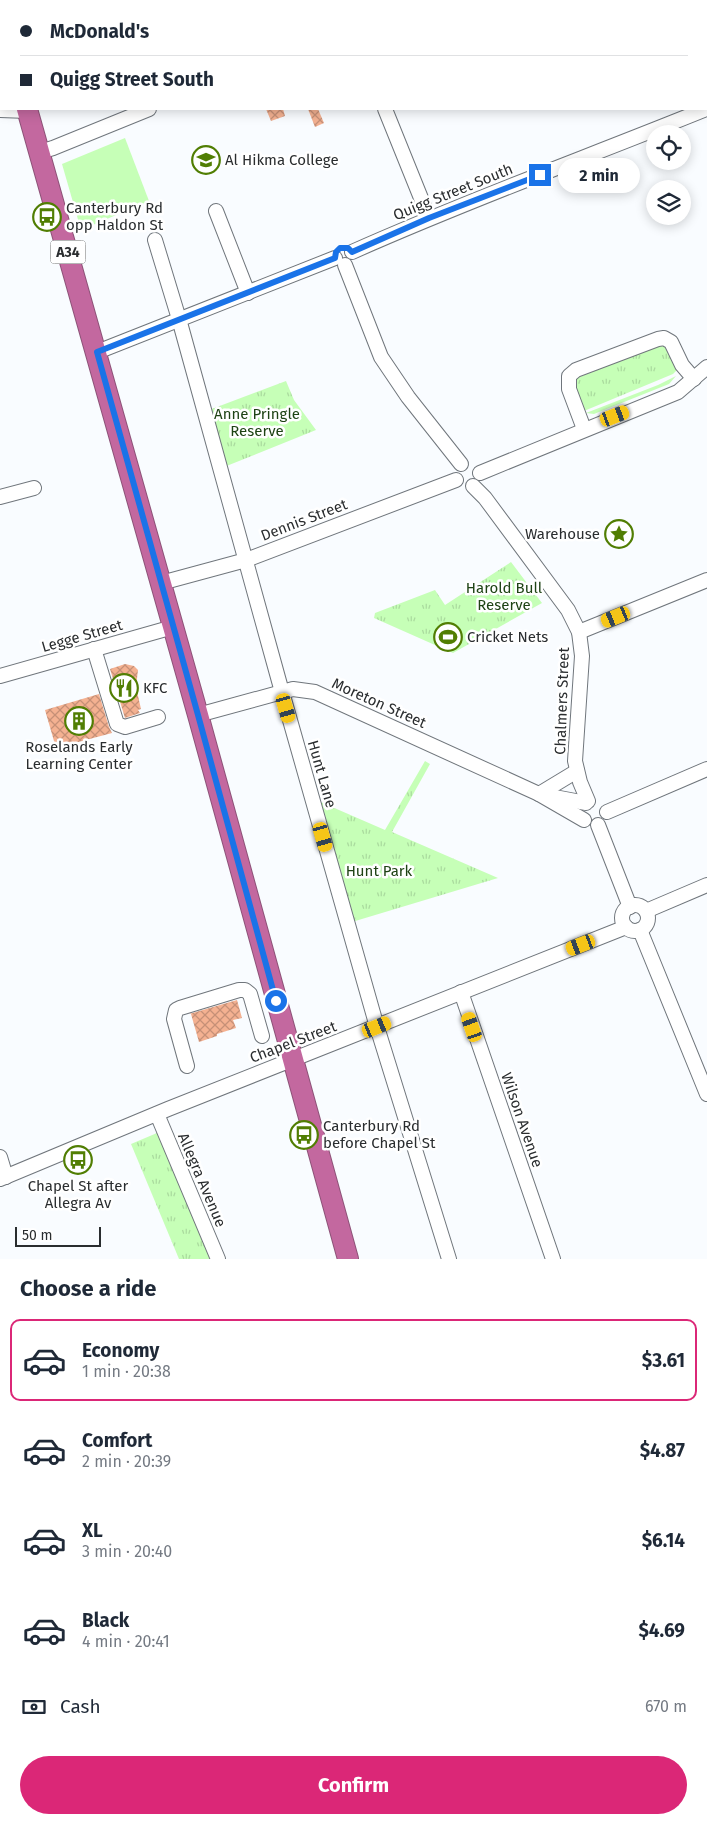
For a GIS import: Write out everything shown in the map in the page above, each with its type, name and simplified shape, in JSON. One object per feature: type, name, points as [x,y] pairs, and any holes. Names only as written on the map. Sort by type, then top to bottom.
[{"type":"highway","name":"A34","points":[[28,110],[97,352],[348,1259]]},
{"type":"street","points":[[0,110],[28,110]]},
{"type":"street","points":[[40,152],[130,112],[143,110]]},
{"type":"street","points":[[385,110],[429,218]]},
{"type":"street","name":"Quigg Street South","points":[[340,261],[336,252],[340,248],[348,248],[352,252],[429,218],[596,154],[704,110]]},
{"type":"street","points":[[216,211],[248,293]]},
{"type":"street","name":"Hunt Lane","points":[[155,240],[180,319],[282,692],[377,1027],[449,1259]]},
{"type":"street","points":[[97,352],[248,293],[340,261],[381,357],[408,397],[461,464]]},
{"type":"street","points":[[584,429],[568,385],[569,376],[576,370],[661,338],[671,342],[682,365],[694,380]]},
{"type":"street","points":[[480,473],[678,392],[707,368]]},
{"type":"street","points":[[473,463],[479,469],[479,480],[473,486],[462,486],[456,480],[456,469],[461,464],[473,463]]},
{"type":"street","name":"Dennis Street","points":[[161,583],[246,560],[456,480]]},
{"type":"street","name":"Chalmers Street","points":[[473,486],[485,498],[568,610],[579,632],[582,656],[576,748],[577,771],[587,802]]},
{"type":"street","points":[[0,497],[34,488]]},
{"type":"street","points":[[579,632],[707,580]]},
{"type":"street","name":"Legge Street","points":[[0,676],[173,627]]},
{"type":"street","points":[[94,649],[117,724],[124,727],[158,717]]},
{"type":"street","name":"Moreton Street","points":[[198,715],[293,689],[315,692],[539,794],[584,820]]},
{"type":"street","points":[[606,812],[707,770]]},
{"type":"street","points":[[539,794],[577,771]]},
{"type":"street","name":"Moreton Street","points":[[539,794],[587,802]]},
{"type":"street","points":[[596,800],[604,804],[605,818],[598,824],[590,825],[584,820],[582,809],[587,802],[596,800]]},
{"type":"street","points":[[598,824],[630,907]]},
{"type":"street","points":[[646,911],[707,885]]},
{"type":"street","points":[[630,907],[640,907],[646,911]]},
{"type":"street","points":[[630,907],[623,916],[623,920],[633,928],[707,1094]]},
{"type":"street","points":[[633,928],[647,922],[646,911]]},
{"type":"street","name":"Chapel Street","points":[[3,1178],[292,1059],[377,1027],[461,992],[633,928]]},
{"type":"street","points":[[190,1065],[174,1015],[176,1010],[180,1008],[238,990],[245,990],[250,994],[262,1036]]},
{"type":"street","name":"Wilson Avenue","points":[[461,992],[553,1259]]},
{"type":"street","name":"Allegra Avenue","points":[[156,1114],[218,1259]]},
{"type":"street","points":[[0,1157],[3,1178]]},
{"type":"green space","points":[[125,138],[149,201],[81,230],[62,164]]},
{"type":"green space","points":[[659,344],[666,347],[671,354],[677,370],[673,374],[584,411],[575,385],[577,378]]},
{"type":"green space","points":[[676,376],[669,384],[594,414],[586,413],[658,385]]},
{"type":"green space","name":"Anne Pringle Reserve","points":[[286,381],[294,400],[316,430],[224,467],[209,410]]},
{"type":"green space","name":"Harold Bull Reserve","points":[[511,562],[542,603],[453,653],[374,618],[375,613],[435,590],[445,605]]},
{"type":"green space","name":"Hunt Park","points":[[425,761],[430,764],[392,832],[498,878],[352,922],[316,800],[385,830]]},
{"type":"green space","points":[[157,1133],[210,1259],[179,1259],[131,1144]]},
{"type":"building","points":[[266,110],[283,110],[285,116],[271,121]]},
{"type":"building","points":[[308,110],[318,110],[324,123],[315,127]]},
{"type":"building","name":"KFC","points":[[125,664],[134,666],[138,670],[136,687],[141,709],[138,710],[140,713],[125,718],[110,669]]},
{"type":"building","name":"Roselands Early Learning Center","points":[[99,694],[112,733],[56,748],[45,710]]},
{"type":"building","points":[[237,1000],[242,1018],[233,1020],[236,1028],[199,1042],[191,1014],[189,1014]]},
{"type":"place","name":"Al Hikma College","points":[[206,160]]},
{"type":"place","name":"Canterbury Rd opp Haldon St","points":[[47,217]]},
{"type":"place","name":"Warehouse","points":[[619,534]]},
{"type":"place","name":"Cricket Nets","points":[[448,637]]},
{"type":"place","name":"KFC","points":[[124,688]]},
{"type":"place","name":"Roselands Early Learning Center","points":[[79,721]]},
{"type":"place","name":"Canterbury Rd before Chapel St","points":[[304,1135]]},
{"type":"place","name":"Chapel St after Allegra Av","points":[[78,1160]]},
{"type":"route","points":[[276,1001],[97,352],[335,258],[337,250],[342,247],[348,248],[352,252],[429,218],[540,175]]}]
